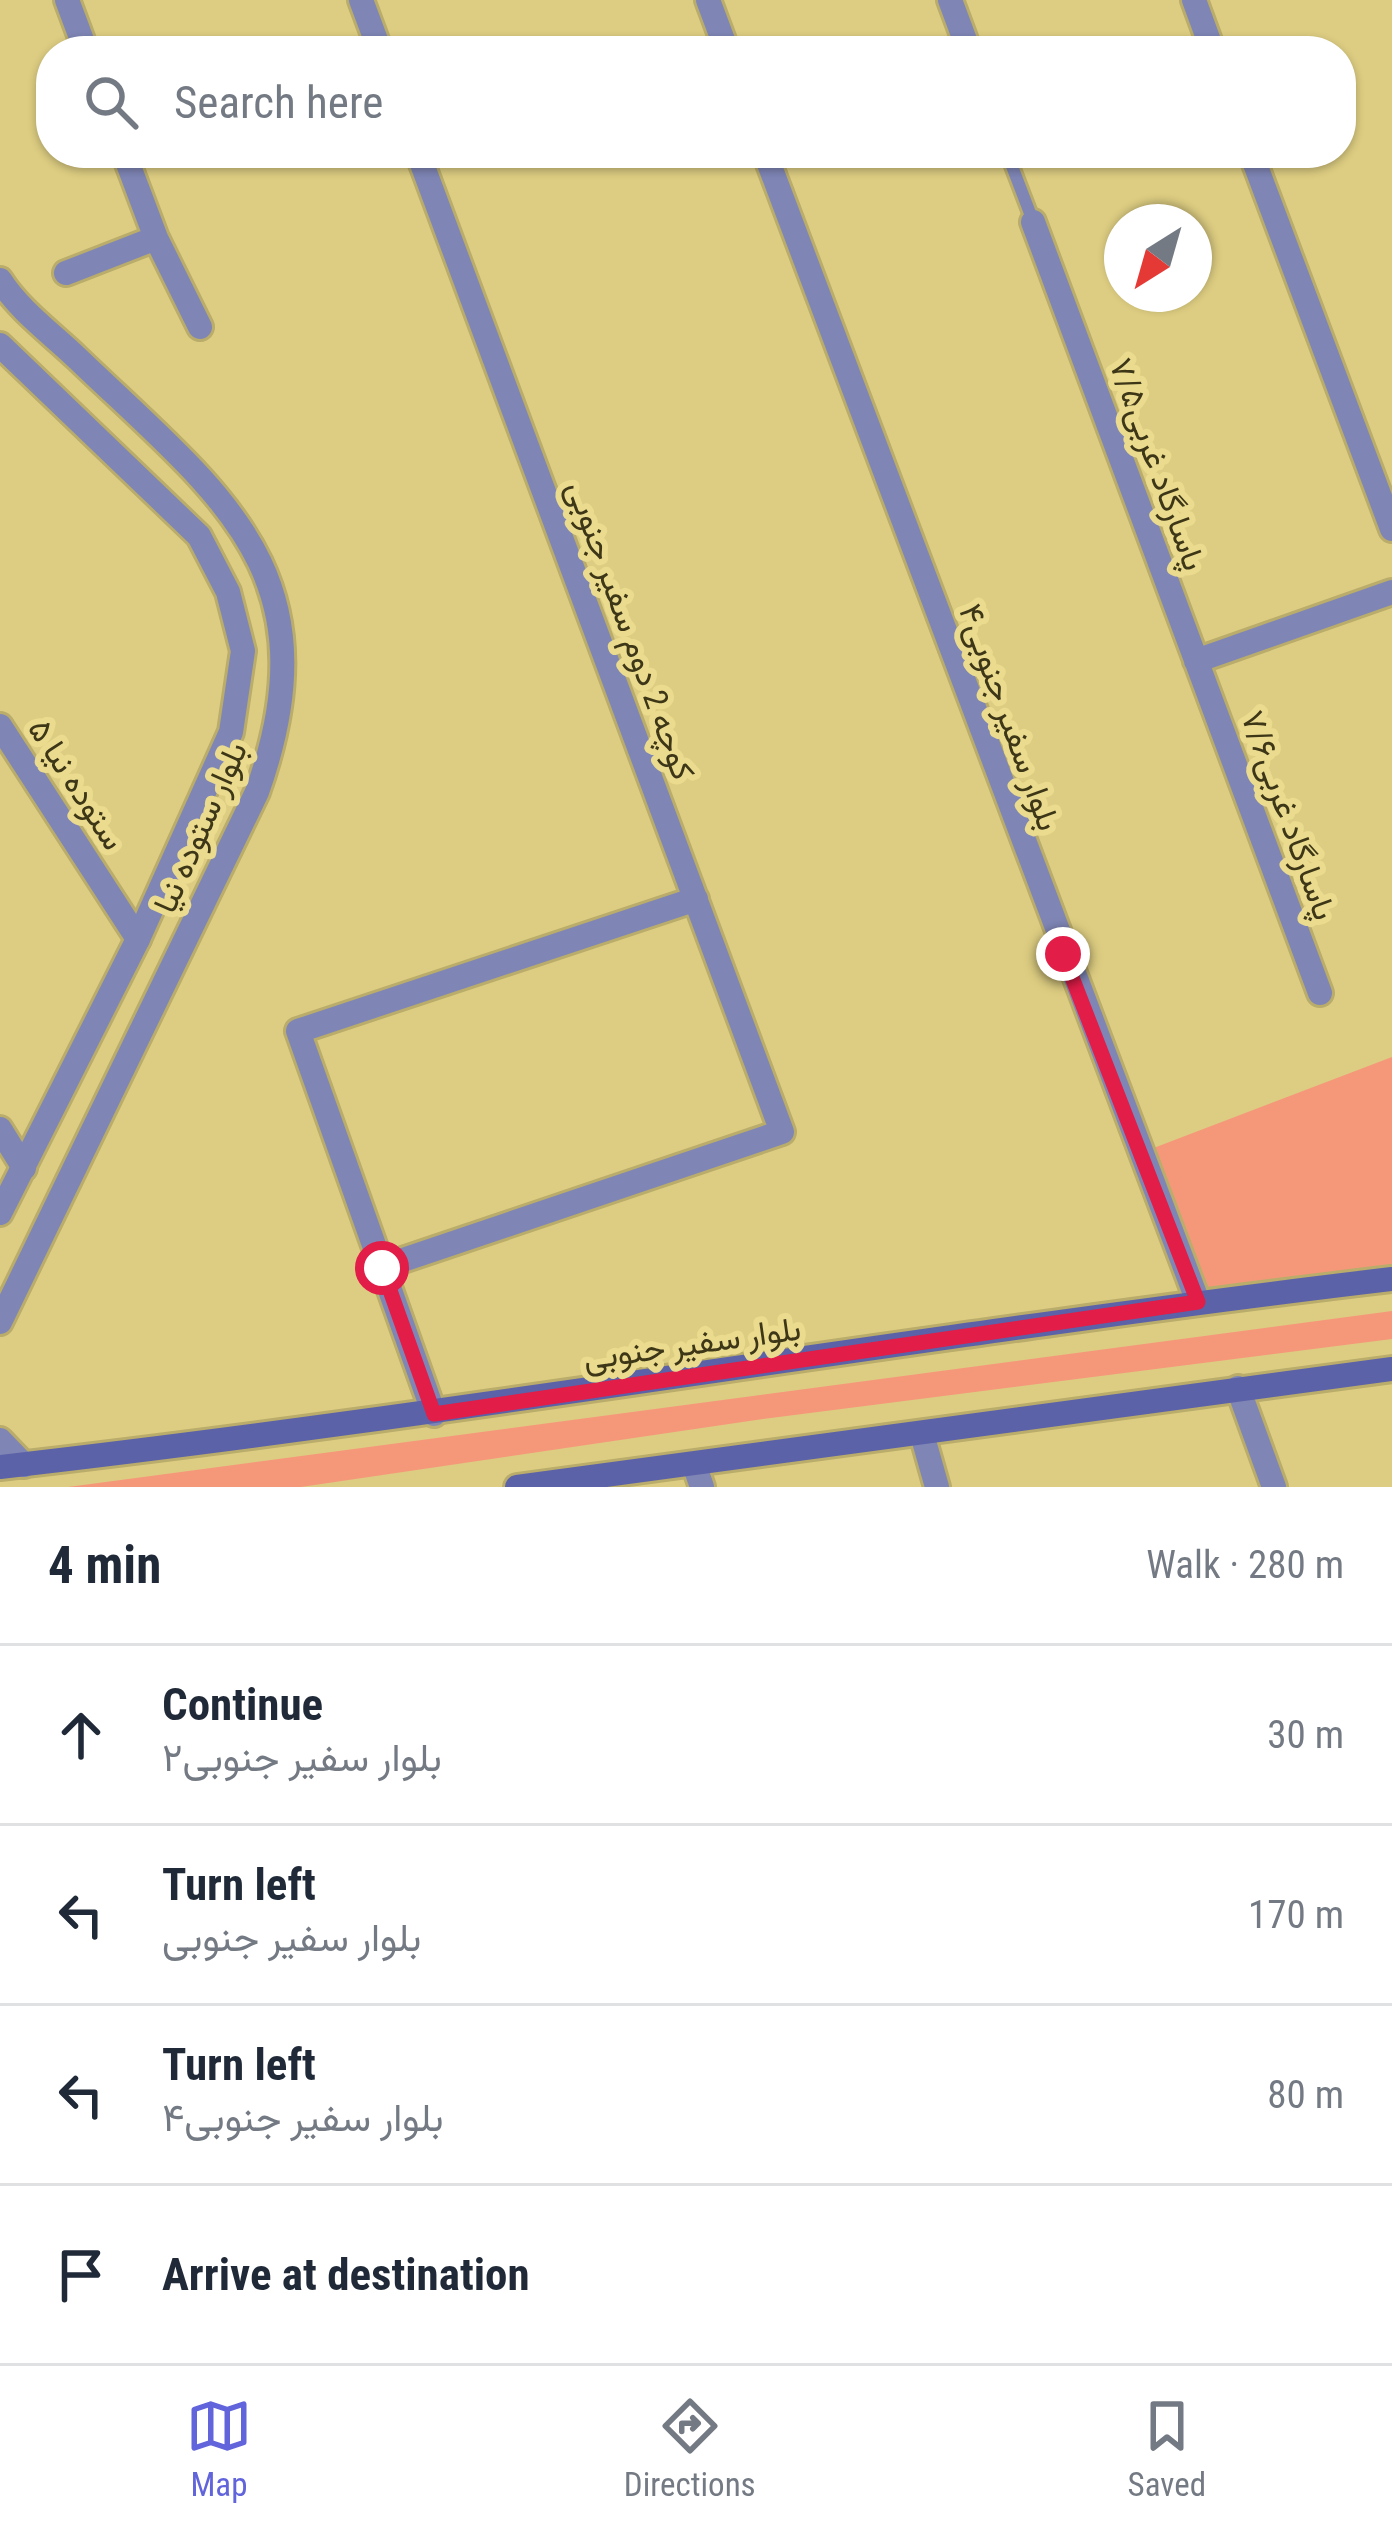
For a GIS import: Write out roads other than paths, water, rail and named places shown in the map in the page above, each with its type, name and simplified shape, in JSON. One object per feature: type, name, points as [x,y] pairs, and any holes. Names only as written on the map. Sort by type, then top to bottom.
[{"type":"main road","name":"بلوار سفیر جنوبی","points":[[12,1466],[434,1414],[1198,1302],[1392,1279]]},
{"type":"main road","points":[[517,1487],[698,1475],[922,1434],[1392,1369]]},
{"type":"street","points":[[67,0],[80,36]]},
{"type":"street","points":[[361,0],[374,36]]},
{"type":"street","points":[[708,0],[721,36]]},
{"type":"street","points":[[950,0],[964,36]]},
{"type":"street","points":[[1193,0],[1207,36]]},
{"type":"street","points":[[130,168],[156,238],[200,327]]},
{"type":"street","name":"کوچه 2 دوم سفیر جنوبی","points":[[382,1268],[782,1132],[424,168]]},
{"type":"street","name":"بلوار سفیر جنوبی۴","points":[[771,168],[1198,1302]]},
{"type":"street","points":[[1257,168],[1392,529]]},
{"type":"street","name":"پاسارگاد غربی۷/۵","points":[[1033,222],[1196,661]]},
{"type":"street","points":[[65,273],[156,238]]},
{"type":"street","name":"بلوار ستوده نیا","points":[[0,280],[236,515],[262,565],[280,620],[283,687],[274,745],[257,792],[0,1322]]},
{"type":"street","name":"بلوار ستوده نیا","points":[[0,345],[199,536],[227,592],[242,651],[231,732],[138,939],[0,1213]]},
{"type":"street","points":[[1196,661],[1392,592]]},
{"type":"street","name":"پاسارگاد غربی۷/۶","points":[[1196,661],[1320,993]]},
{"type":"street","name":"ستوده نیا ۵","points":[[0,726],[138,939]]},
{"type":"street","points":[[434,1414],[298,1031],[696,899]]},
{"type":"street","points":[[0,1129],[23,1168]]},
{"type":"street","points":[[1238,1388],[1274,1487]]},
{"type":"street","points":[[922,1434],[937,1487]]},
{"type":"street","points":[[0,1440],[12,1466]]},
{"type":"lane","points":[[1013,168],[1033,222]]}]
